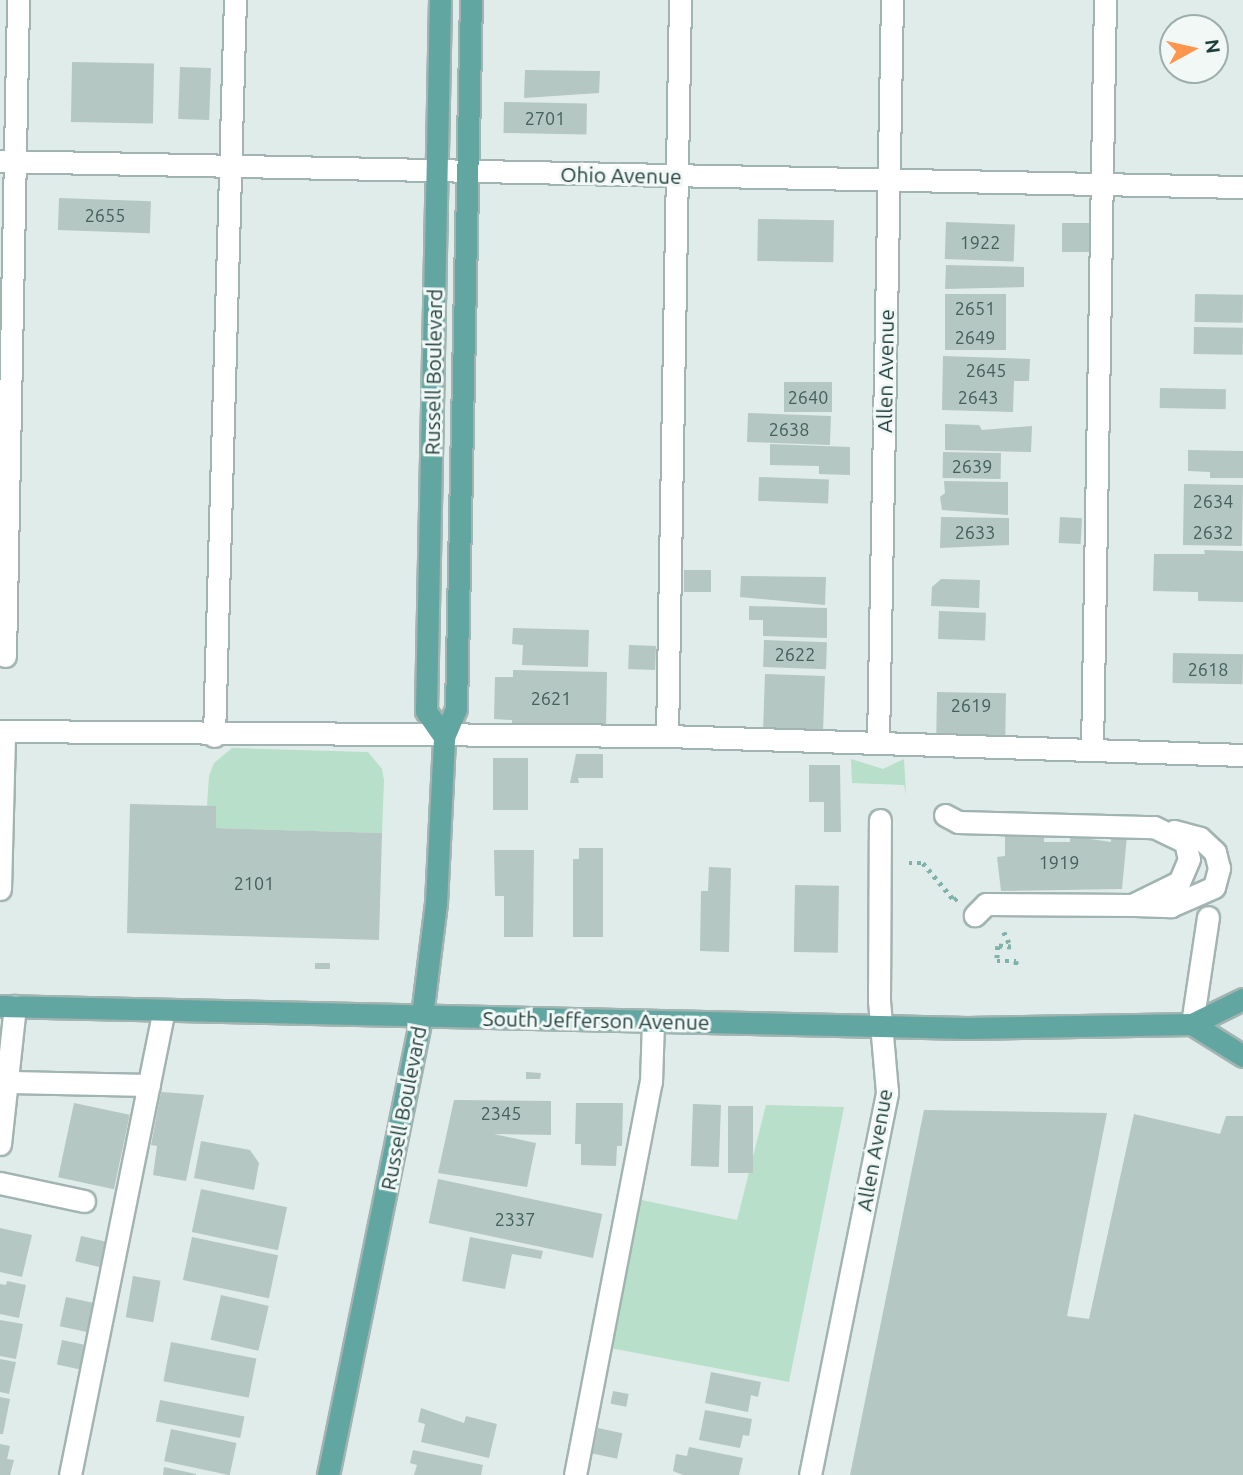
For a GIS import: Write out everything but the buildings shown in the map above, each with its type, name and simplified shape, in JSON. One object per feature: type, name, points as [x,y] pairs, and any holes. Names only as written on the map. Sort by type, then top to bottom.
[{"type":"main road","name":"Russell Boulevard","points":[[440,0],[426,710],[444,737]]},
{"type":"main road","name":"Russell Boulevard","points":[[328,1475],[422,1015],[436,903],[444,737],[456,709],[471,0]]},
{"type":"main road","name":"South Jefferson Avenue","points":[[7,1006],[882,1027],[1192,1024],[1243,999]]},
{"type":"main road","points":[[1192,1024],[1243,1056]]},
{"type":"street","points":[[5,656],[7,161],[18,0]]},
{"type":"street","points":[[214,736],[233,167],[235,0]]},
{"type":"street","points":[[667,736],[681,0]]},
{"type":"street","name":"Allen Avenue","points":[[878,742],[892,0]]},
{"type":"street","points":[[1092,750],[1105,0]]},
{"type":"street","name":"Ohio Avenue","points":[[7,161],[1243,187]]},
{"type":"street","points":[[0,889],[2,731],[214,736],[667,736],[1243,755]]},
{"type":"street","points":[[945,815],[958,822],[1154,827],[1200,838],[1214,852],[1219,868],[1214,887],[1171,906],[986,904],[975,915]]},
{"type":"street","name":"Allen Avenue","points":[[810,1475],[884,1107],[880,820]]},
{"type":"street","points":[[1132,905],[1178,882],[1189,859],[1185,842],[1154,827]]},
{"type":"street","points":[[1192,1024],[1208,917]]},
{"type":"street","points":[[1,1149],[10,1082],[7,1006]]},
{"type":"street","points":[[70,1475],[164,1010]]},
{"type":"street","points":[[575,1475],[651,1082],[653,1021]]},
{"type":"street","points":[[10,1082],[149,1085]]},
{"type":"street","points":[[0,1183],[84,1201]]},
{"type":"path","points":[[1004,932],[1011,947],[998,946],[997,961],[1016,961],[1017,967]]},
{"type":"green space","points":[[232,748],[368,752],[382,769],[384,780],[382,833],[216,828],[216,807],[207,806],[209,776],[214,763]]},
{"type":"green space","points":[[851,759],[883,769],[904,759],[906,795],[904,785],[852,783]]},
{"type":"green space","points":[[766,1105],[844,1107],[789,1382],[610,1348],[637,1199],[737,1220]]}]
